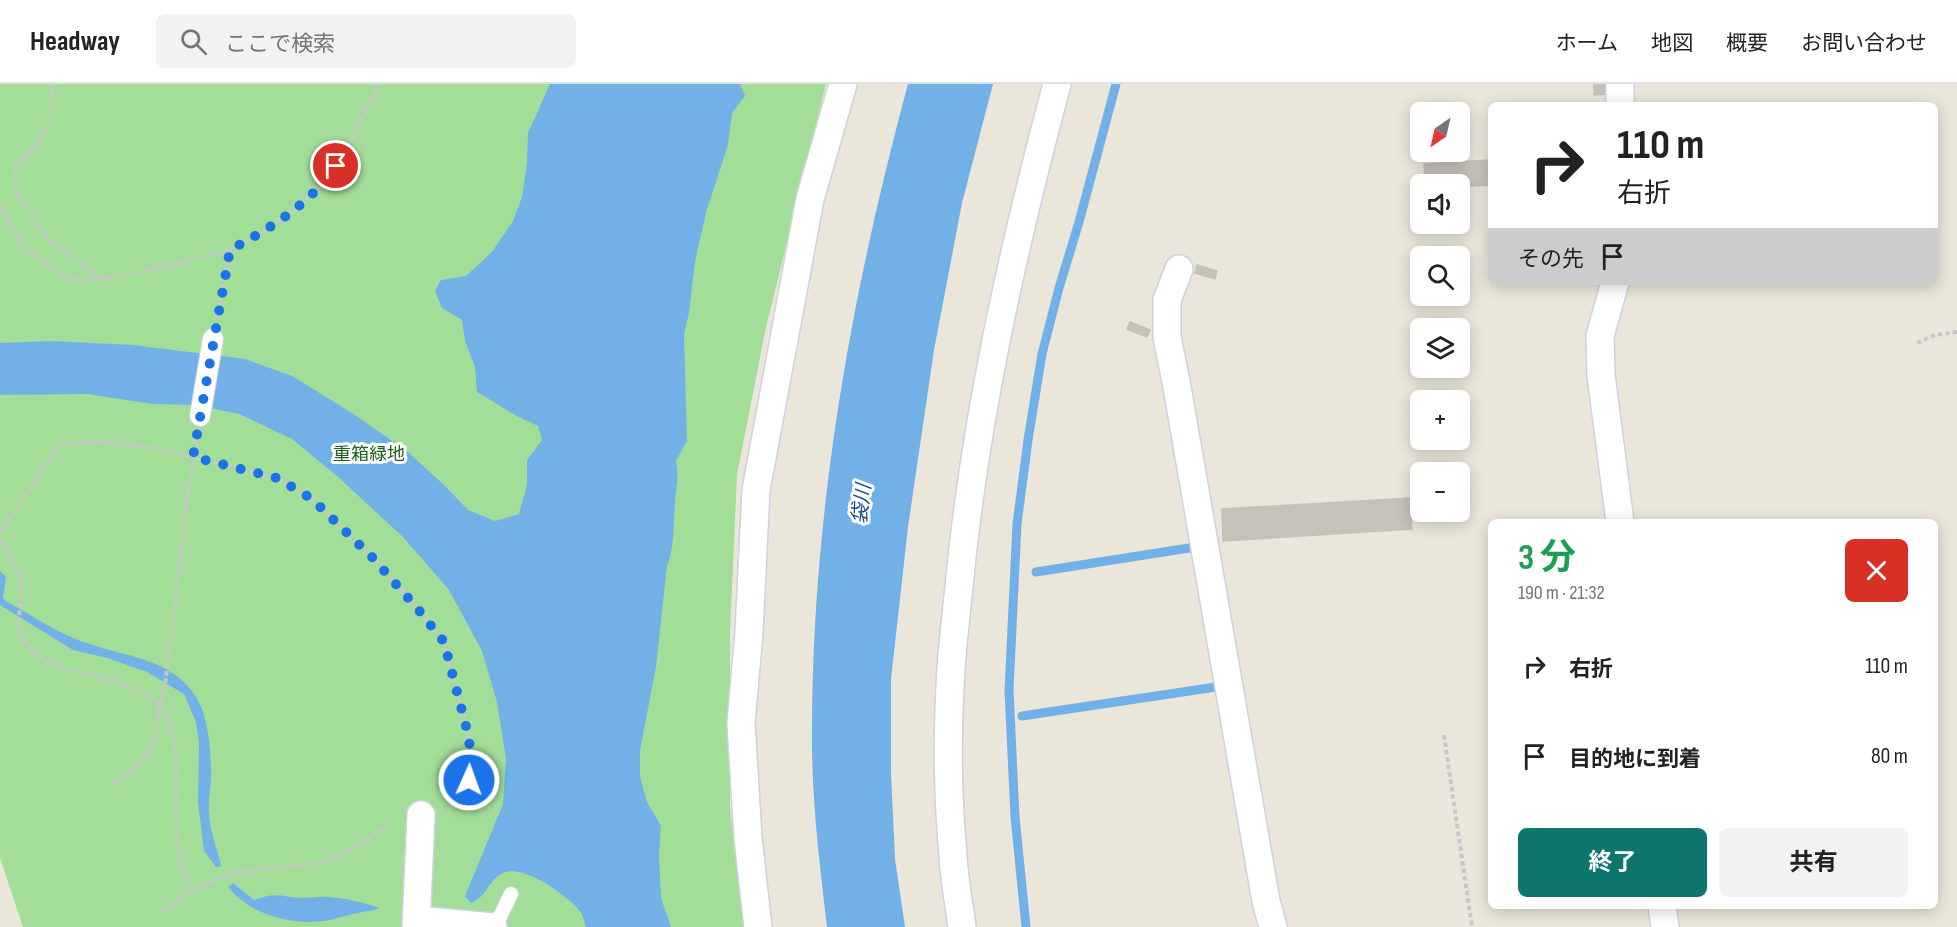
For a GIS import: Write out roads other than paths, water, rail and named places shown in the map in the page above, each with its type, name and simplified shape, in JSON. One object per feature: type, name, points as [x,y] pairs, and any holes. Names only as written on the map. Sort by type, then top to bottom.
[{"type":"street","points":[[758,927],[748,838],[741,723],[749,633],[756,490],[810,199],[843,84]]},
{"type":"street","points":[[962,927],[953,856],[949,771],[950,698],[965,522],[993,353],[1032,179],[1057,84]]},
{"type":"street","points":[[1620,84],[1620,102]]},
{"type":"street","points":[[1179,269],[1167,300],[1167,337],[1266,901],[1273,927]]},
{"type":"street","points":[[1614,285],[1600,336],[1601,375],[1620,519]]},
{"type":"street","points":[[200,416],[213,339]]},
{"type":"street","points":[[421,815],[417,923],[494,927]]},
{"type":"street","points":[[1662,909],[1665,927]]},
{"type":"lane","points":[[494,927],[510,894]]},
{"type":"water","points":[[550,84],[740,84],[745,96],[732,113],[728,145],[707,209],[695,261],[689,313],[684,334],[687,441],[676,461],[673,543],[667,566],[656,667],[640,750],[640,777],[647,802],[661,826],[659,856],[661,898],[671,927],[586,927],[580,912],[564,896],[520,872],[510,871],[496,877],[481,896],[471,903],[465,896],[503,804],[506,759],[497,702],[482,651],[449,590],[403,537],[337,476],[292,439],[239,414],[196,405],[153,404],[87,394],[0,395],[0,343],[52,341],[133,345],[245,359],[292,376],[352,413],[408,452],[468,510],[495,521],[519,514],[527,485],[527,460],[542,440],[538,426],[477,392],[475,367],[465,341],[462,320],[442,308],[435,291],[441,280],[466,276],[492,252],[513,221],[522,197],[527,163],[528,133]]},
{"type":"water","name":"袋川","points":[[908,84],[993,84],[962,203],[934,350],[908,527],[891,679],[891,774],[895,859],[905,927],[827,927],[812,765],[813,658],[818,575],[838,410],[852,327],[868,246]]},
{"type":"water","points":[[0,571],[6,577],[3,598],[7,602],[71,637],[145,660],[163,668],[179,678],[192,691],[202,709],[208,735],[211,773],[210,820],[221,866],[216,867],[204,851],[198,802],[199,743],[196,722],[184,694],[147,672],[107,658],[73,650],[0,605]]},
{"type":"water","points":[[233,883],[254,900],[273,895],[300,898],[341,898],[379,908],[316,922],[288,920],[274,917],[248,905],[228,887]]},
{"type":"waterway","points":[[1026,927],[1015,817],[1009,690],[1017,524],[1042,354],[1116,84]]},
{"type":"waterway","points":[[1036,572],[1189,548]]},
{"type":"waterway","points":[[1022,716],[1216,687]]},
{"type":"park label","name":"重箱緑地","points":[[369,454]]}]
